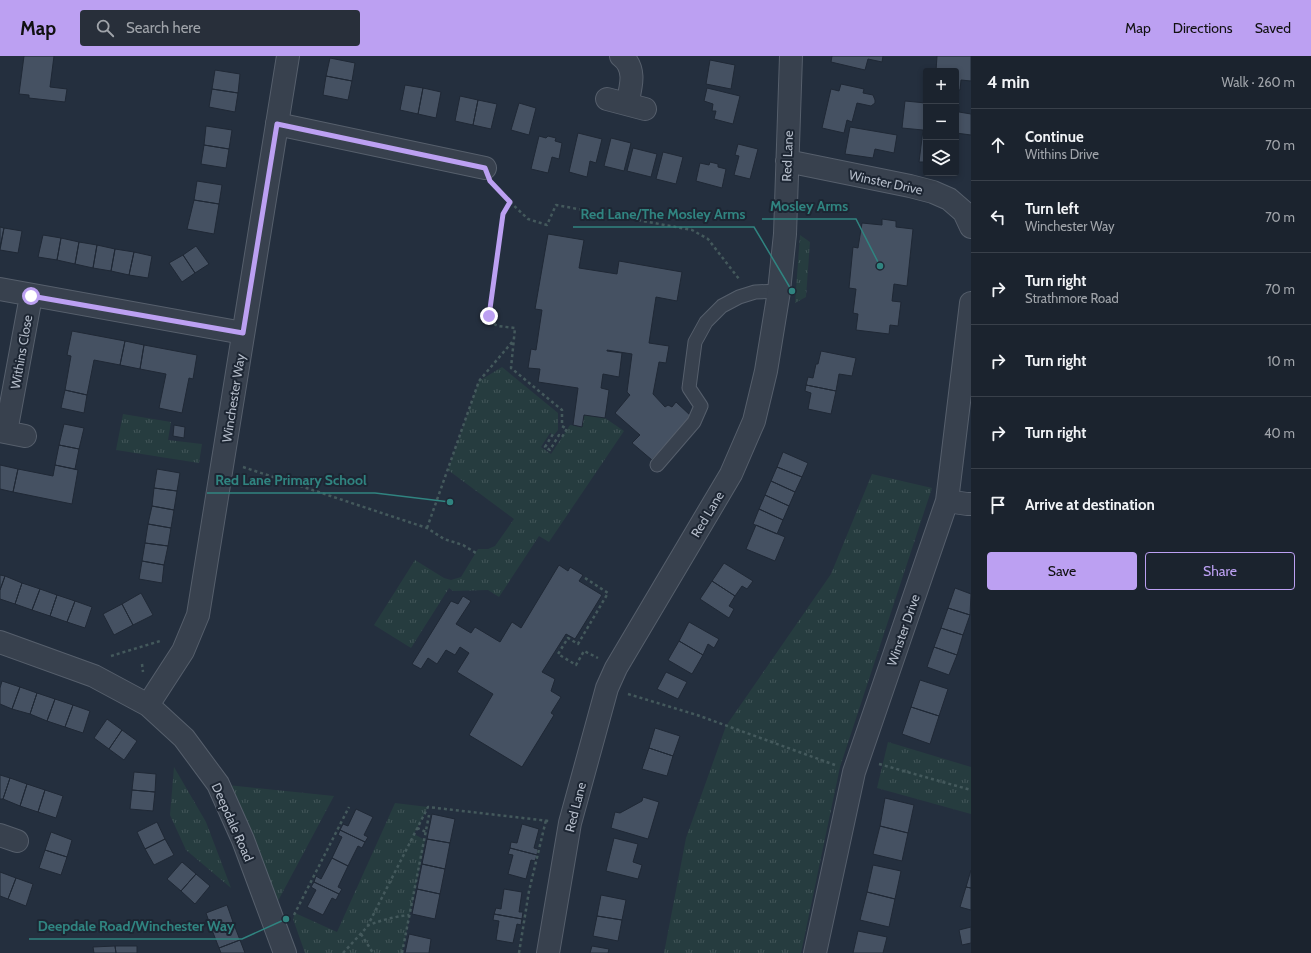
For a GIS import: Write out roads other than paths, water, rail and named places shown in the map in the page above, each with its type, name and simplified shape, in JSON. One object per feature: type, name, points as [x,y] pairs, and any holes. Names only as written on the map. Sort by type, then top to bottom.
[{"type":"street","name":"Winchester Way","points":[[148,705],[183,651],[198,616],[288,56]]},
{"type":"street","points":[[621,56],[629,65],[632,73],[632,82],[626,104]]},
{"type":"street","name":"Red Lane","points":[[548,953],[570,823],[607,688],[616,668],[731,474],[754,421],[766,371],[779,291],[784,234],[790,56]]},
{"type":"street","points":[[277,124],[485,168]]},
{"type":"street","name":"Winster Drive","points":[[787,161],[933,192],[949,199],[964,212],[971,227]]},
{"type":"street","points":[[0,289],[31,296],[243,333]]},
{"type":"street","name":"Withins Close","points":[[10,433],[31,296]]},
{"type":"street","name":"Winster Drive","points":[[815,953],[854,772],[947,501],[971,303]]},
{"type":"street","points":[[947,501],[971,504]]},
{"type":"street","name":"Deepdale Road","points":[[0,642],[94,676],[148,705],[184,738],[218,784],[243,840],[283,947]]},
{"type":"lane","points":[[657,465],[694,422],[701,406],[689,388],[695,342],[706,322],[722,306],[739,296],[750,293],[779,291]]},
{"type":"place","name":"Mosley Arms","points":[[880,266]]},
{"type":"place","name":"Red Lane/The Mosley Arms","points":[[792,291]]},
{"type":"place","name":"Red Lane Primary School","points":[[450,502]]},
{"type":"place","name":"Deepdale Road/Winchester Way","points":[[286,919]]}]
